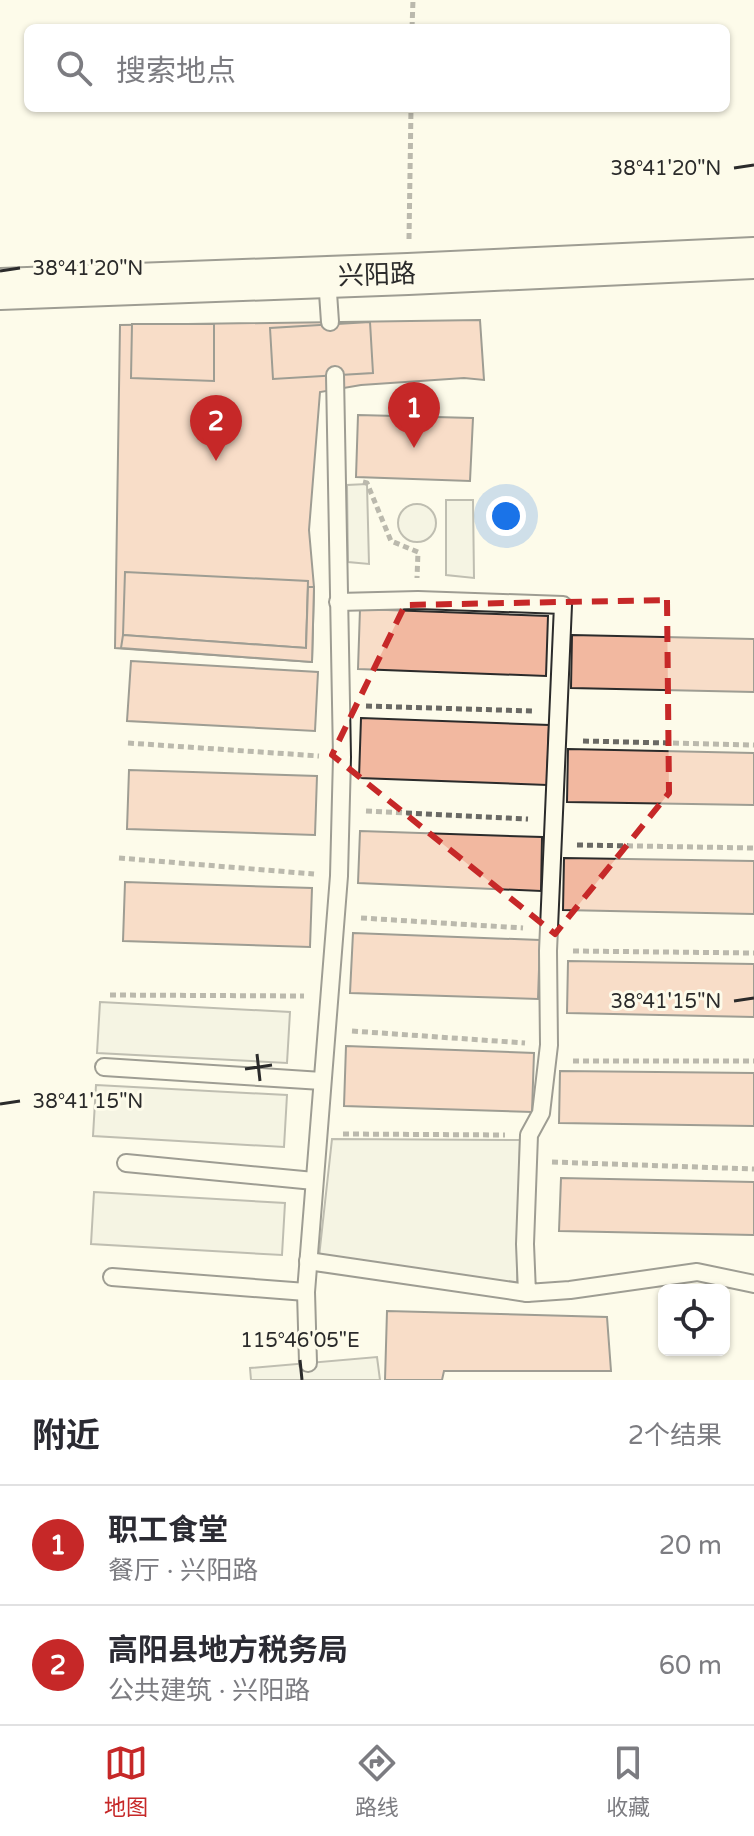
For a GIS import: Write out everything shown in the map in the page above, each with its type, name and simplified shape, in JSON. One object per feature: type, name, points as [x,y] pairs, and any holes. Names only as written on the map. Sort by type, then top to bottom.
[{"type":"street","name":"兴阳路","points":[[0,289],[754,258]]},
{"type":"lane","points":[[327,276],[330,322]]},
{"type":"lane","points":[[308,1363],[306,1292],[339,876],[341,810],[335,375]]},
{"type":"lane","points":[[338,602],[418,600],[563,605],[548,951],[548,1053],[541,1113],[529,1135],[525,1244],[527,1293]]},
{"type":"lane","points":[[104,1067],[322,1081]]},
{"type":"lane","points":[[126,1163],[314,1181]]},
{"type":"lane","points":[[308,1261],[527,1293],[697,1272],[754,1284]]},
{"type":"lane","points":[[112,1277],[306,1292]]},
{"type":"path","points":[[412,24],[413,0]]},
{"type":"path","points":[[408,274],[411,112]]},
{"type":"path","points":[[367,483],[391,541],[418,552],[418,600]]},
{"type":"path","points":[[341,706],[559,712]]},
{"type":"path","points":[[558,740],[754,745]]},
{"type":"path","points":[[128,743],[342,757]]},
{"type":"path","points":[[341,810],[553,820]]},
{"type":"path","points":[[552,844],[754,848]]},
{"type":"path","points":[[119,858],[339,876]]},
{"type":"path","points":[[336,916],[549,929]]},
{"type":"path","points":[[548,951],[754,953]]},
{"type":"path","points":[[110,995],[329,996]]},
{"type":"path","points":[[327,1029],[548,1053],[754,1061]]},
{"type":"path","points":[[318,1133],[529,1135]]},
{"type":"path","points":[[527,1162],[754,1169]]},
{"type":"highlighted area","points":[[667,600],[669,793],[555,934],[332,755],[405,605]]},
{"type":"shaded area","points":[[367,484],[369,564],[348,562],[347,485]]},
{"type":"shaded area","points":[[446,500],[473,500],[474,578],[446,575]]},
{"type":"shaded area","points":[[417,504],[431,509],[436,523],[431,537],[417,542],[403,537],[398,523],[403,509]]},
{"type":"shaded area","points":[[100,1002],[290,1012],[287,1063],[97,1053]]},
{"type":"shaded area","points":[[96,1085],[287,1095],[284,1147],[93,1136]]},
{"type":"shaded area","points":[[332,1139],[520,1140],[517,1288],[319,1257]]},
{"type":"shaded area","points":[[94,1192],[285,1203],[282,1255],[91,1244]]},
{"type":"shaded area","points":[[377,1357],[380,1380],[251,1380],[250,1368]]},
{"type":"building","points":[[480,320],[484,380],[464,378],[361,385],[320,392],[309,530],[314,587],[312,662],[115,648],[120,325]]},
{"type":"building","points":[[370,322],[373,373],[273,379],[270,328]]},
{"type":"building","points":[[132,324],[214,324],[214,381],[131,378]]},
{"type":"building","points":[[358,415],[473,418],[470,481],[356,477]]},
{"type":"building","points":[[125,572],[308,581],[306,648],[123,635]]},
{"type":"building","points":[[308,587],[314,587],[312,662],[121,648],[123,635],[306,648]]},
{"type":"building","points":[[360,609],[548,616],[546,676],[358,669]]},
{"type":"building","points":[[572,635],[754,639],[754,692],[571,688]]},
{"type":"building","points":[[131,661],[318,672],[315,731],[127,721]]},
{"type":"building","points":[[361,718],[549,725],[547,785],[359,778]]},
{"type":"building","points":[[568,749],[754,753],[754,805],[567,802]]},
{"type":"building","points":[[129,770],[317,776],[315,835],[127,829]]},
{"type":"building","points":[[360,831],[542,837],[541,891],[358,883]]},
{"type":"building","points":[[564,858],[754,861],[754,914],[563,910]]},
{"type":"building","points":[[125,882],[312,888],[310,947],[123,941]]},
{"type":"building","points":[[353,933],[540,940],[538,999],[350,993]]},
{"type":"building","points":[[568,961],[754,964],[754,1017],[567,1013]]},
{"type":"building","points":[[346,1046],[534,1053],[532,1112],[344,1106]]},
{"type":"building","points":[[560,1071],[754,1073],[754,1126],[559,1123]]},
{"type":"building","points":[[561,1178],[754,1182],[754,1235],[559,1231]]},
{"type":"building","points":[[387,1311],[607,1317],[611,1371],[444,1371],[442,1380],[385,1380]]},
{"type":"place","name":"职工食堂","points":[[414,448]]},
{"type":"place","name":"高阳县地方税务局","points":[[216,461]]}]
